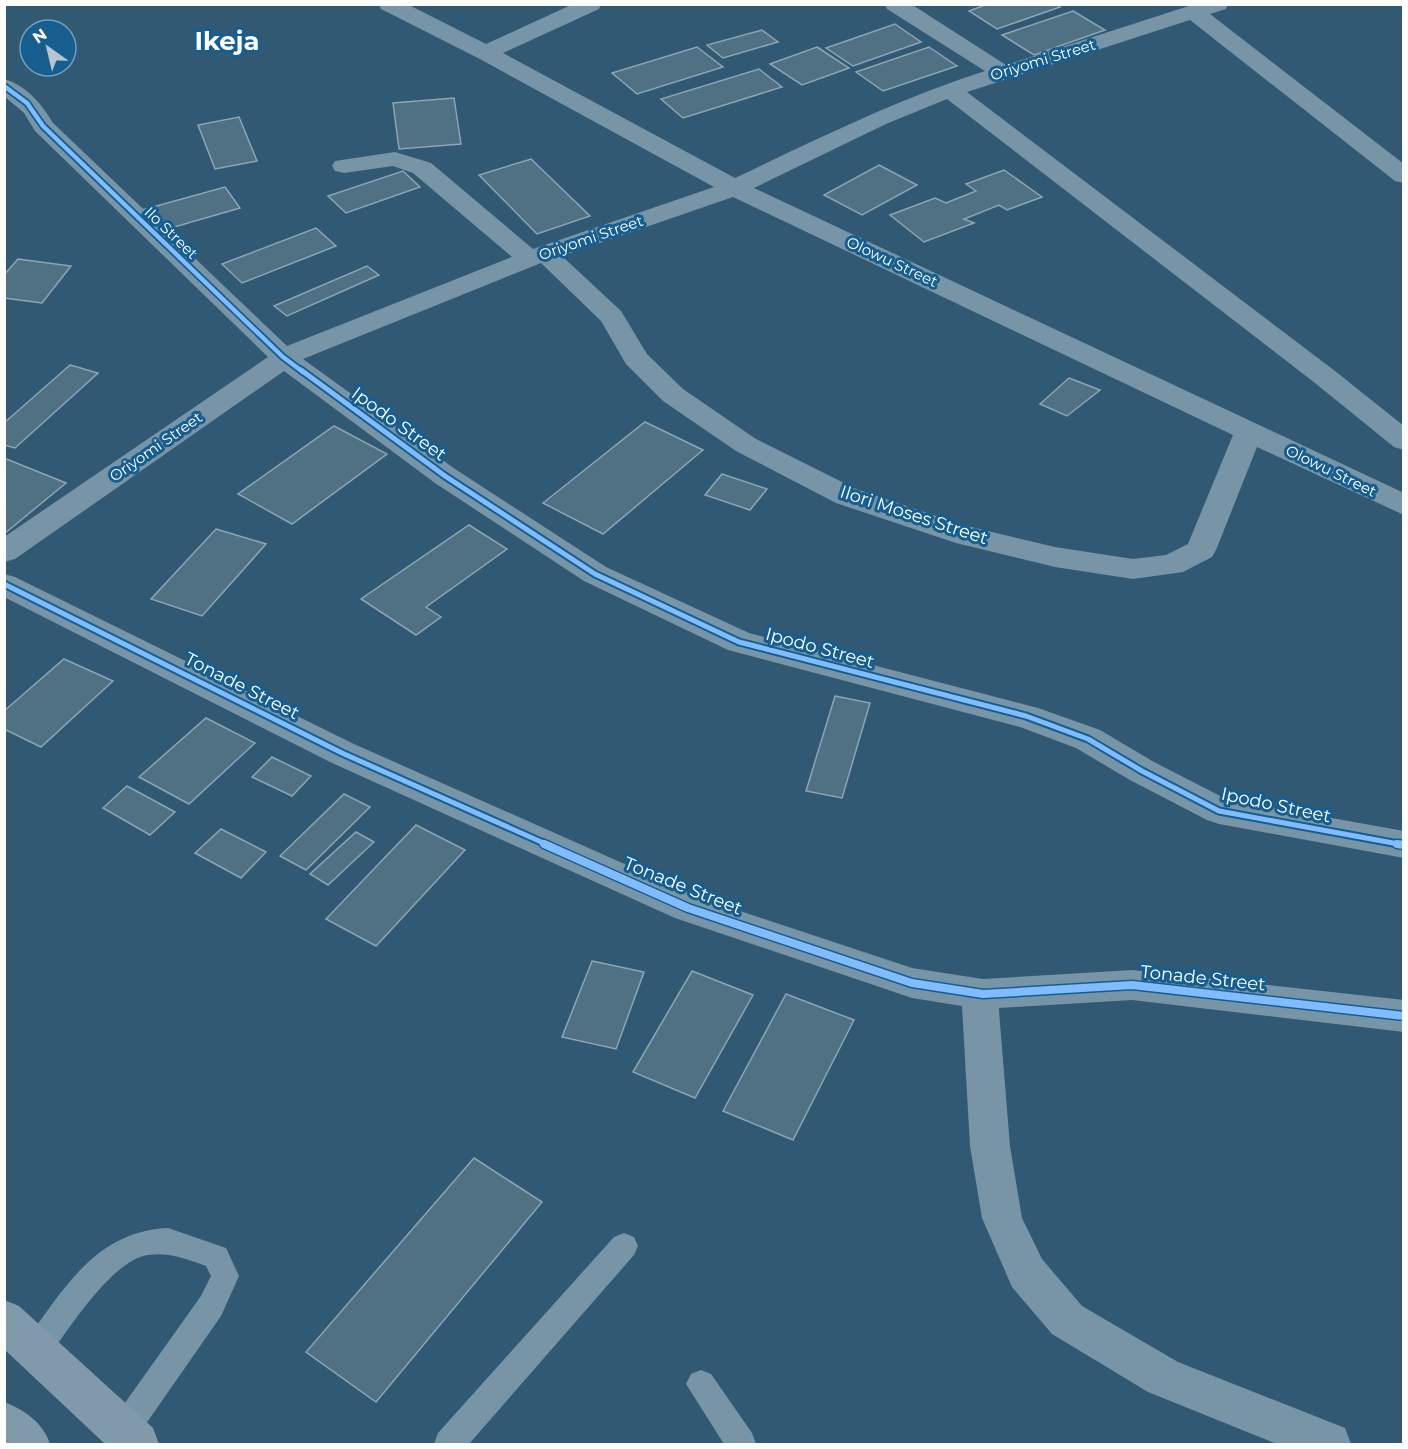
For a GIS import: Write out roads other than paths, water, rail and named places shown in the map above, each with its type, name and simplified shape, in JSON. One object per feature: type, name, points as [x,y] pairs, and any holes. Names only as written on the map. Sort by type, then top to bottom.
[{"type":"main road","points":[[4,1320],[130,1438]]},
{"type":"main road","points":[[4,1423],[28,1444]]},
{"type":"street","name":"Olowu Street","points":[[388,4],[486,53],[734,188],[1404,505]]},
{"type":"street","points":[[486,53],[591,4]]},
{"type":"street","points":[[895,4],[1002,72]]},
{"type":"street","points":[[1207,9],[1401,172]]},
{"type":"street","name":"Oriyomi Street","points":[[4,552],[273,367],[282,357],[537,256],[734,188],[878,119],[950,90],[1207,9]]},
{"type":"street","name":"Ilo Street","points":[[4,86],[19,94],[35,110],[43,126],[282,357]]},
{"type":"street","points":[[950,90],[1316,369],[1404,441]]},
{"type":"street","name":"Ilori Moses Street","points":[[344,166],[395,159],[422,168],[612,317],[636,358],[673,395],[700,414],[746,445],[846,495],[956,533],[1054,557],[1133,569],[1172,565],[1201,550],[1249,430]]},
{"type":"street","name":"Ipodo Street","points":[[282,357],[446,476],[595,574],[740,642],[949,698],[1026,716],[1088,739],[1142,771],[1219,811],[1404,845]]},
{"type":"street","name":"Tonade Street","points":[[4,584],[342,753],[688,908],[912,983],[983,994],[1132,985],[1404,1016]]},
{"type":"street","points":[[983,994],[980,1011],[990,1146],[1002,1218],[1027,1273],[1067,1320],[1163,1377],[1329,1444]]},
{"type":"lane","points":[[37,1349],[103,1265],[121,1251],[145,1242],[167,1241],[216,1257],[225,1276],[211,1306],[130,1438]]},
{"type":"lane","points":[[449,1444],[624,1246]]},
{"type":"lane","points":[[701,1384],[741,1444]]},
{"type":"district","name":"Ikeja","points":[[227,41]]}]
